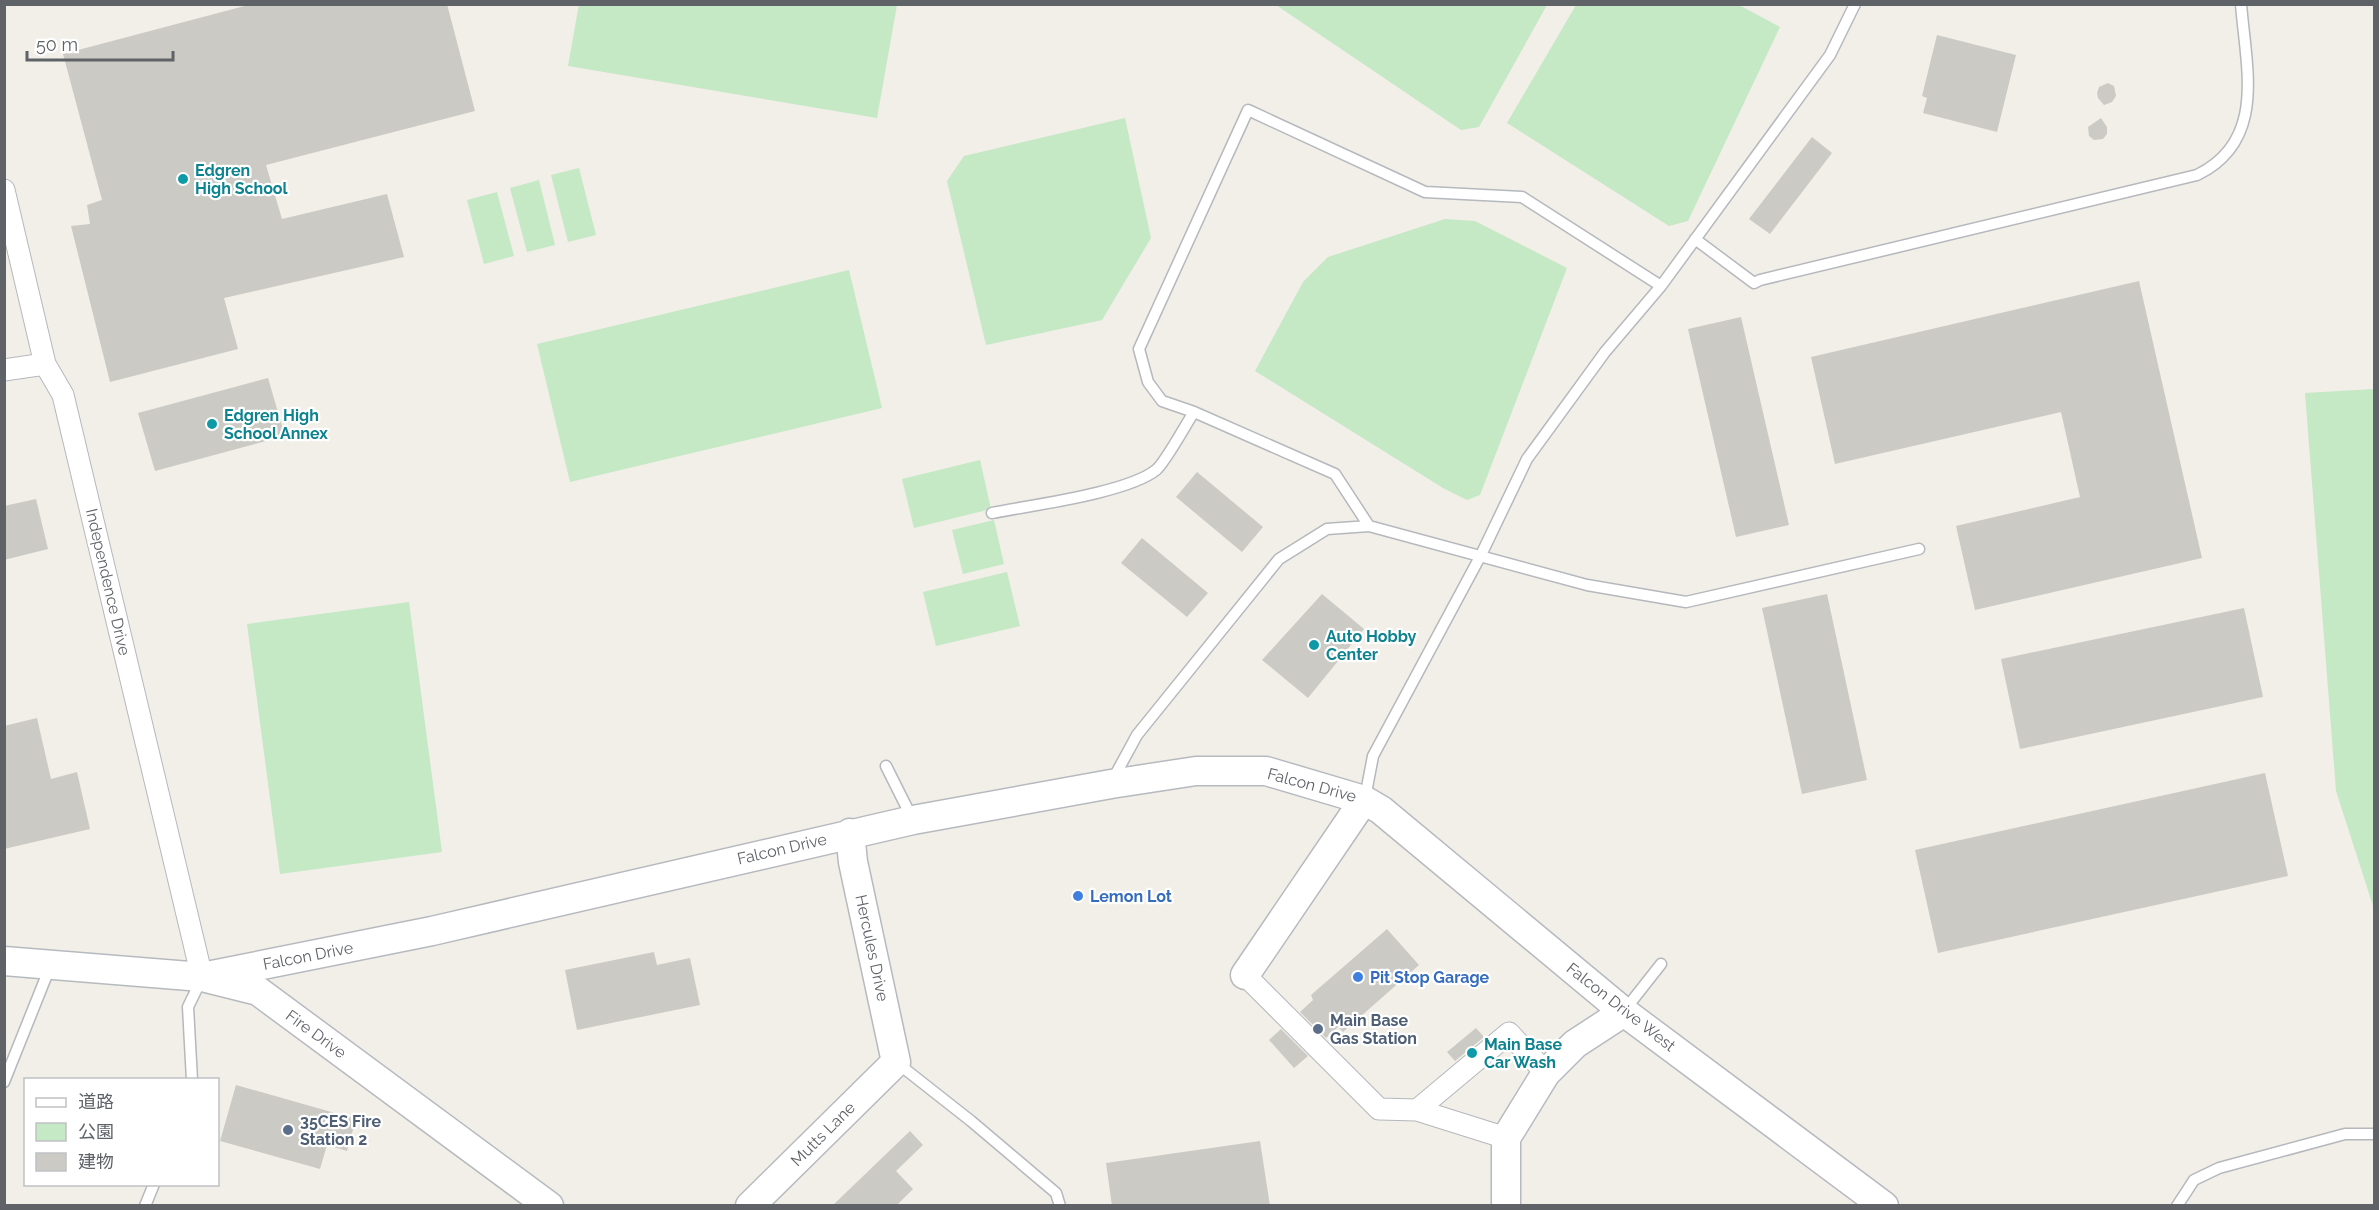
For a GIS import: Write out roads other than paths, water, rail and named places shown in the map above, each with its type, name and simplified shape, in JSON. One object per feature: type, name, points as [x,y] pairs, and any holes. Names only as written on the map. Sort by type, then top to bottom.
[{"type":"street","name":"Independence Drive","points":[[4,190],[45,364],[63,396],[202,977]]},
{"type":"street","points":[[4,370],[45,364]]},
{"type":"street","name":"Falcon Drive","points":[[202,977],[432,931],[850,833],[1111,784],[1196,771],[1266,771],[1364,800]]},
{"type":"street","points":[[1364,800],[1245,975],[1379,1109],[1417,1110],[1506,1138]]},
{"type":"street","name":"Falcon Drive West","points":[[1364,800],[1381,810],[1624,1012],[1884,1206]]},
{"type":"street","name":"Hercules Drive","points":[[850,833],[853,862],[896,1062]]},
{"type":"street","points":[[4,961],[202,977]]},
{"type":"street","name":"Fire Drive","points":[[202,977],[258,991],[422,1110],[521,1198],[549,1206]]},
{"type":"street","points":[[1506,1206],[1506,1138],[1546,1072],[1575,1044],[1624,1012]]},
{"type":"street","points":[[1417,1110],[1509,1033],[1546,1072]]},
{"type":"street","name":"Mutts Lane","points":[[750,1206],[896,1062]]},
{"type":"lane","points":[[1364,800],[1373,756],[1481,555],[1527,459],[1605,352],[1661,286],[1830,55],[1855,4]]},
{"type":"lane","points":[[1695,238],[1754,283],[2197,175],[2224,158],[2240,136],[2243,125],[2248,99],[2241,4]]},
{"type":"lane","points":[[1370,526],[1335,474],[1194,412],[1162,401],[1148,382],[1140,349],[1248,110],[1425,192],[1522,197],[1661,286]]},
{"type":"lane","points":[[992,513],[1083,495],[1133,482],[1157,469],[1194,412]]},
{"type":"lane","points":[[1111,784],[1137,735],[1280,559],[1327,529],[1370,526],[1587,585],[1686,602],[1919,549]]},
{"type":"lane","points":[[886,766],[913,820]]},
{"type":"lane","points":[[4,1082],[9,1060],[51,964]]},
{"type":"lane","points":[[1624,1012],[1661,964]]},
{"type":"lane","points":[[192,1078],[188,1007],[202,977]]},
{"type":"lane","points":[[896,1062],[971,1121],[1056,1194],[1060,1206]]},
{"type":"lane","points":[[2177,1206],[2194,1180],[2218,1168],[2345,1134],[2374,1134]]},
{"type":"lane","points":[[145,1206],[154,1186]]},
{"type":"place","name":"Edgren High School","points":[[183,179]]},
{"type":"place","name":"Edgren High School Annex","points":[[212,424]]},
{"type":"place","name":"Auto Hobby Center","points":[[1314,645]]},
{"type":"place","name":"Lemon Lot","points":[[1078,896]]},
{"type":"place","name":"Pit Stop Garage","points":[[1358,977]]},
{"type":"place","name":"Main Base Gas Station","points":[[1318,1029]]},
{"type":"place","name":"Main Base Car Wash","points":[[1472,1053]]},
{"type":"place","name":"35CES Fire Station 2","points":[[288,1130]]}]
